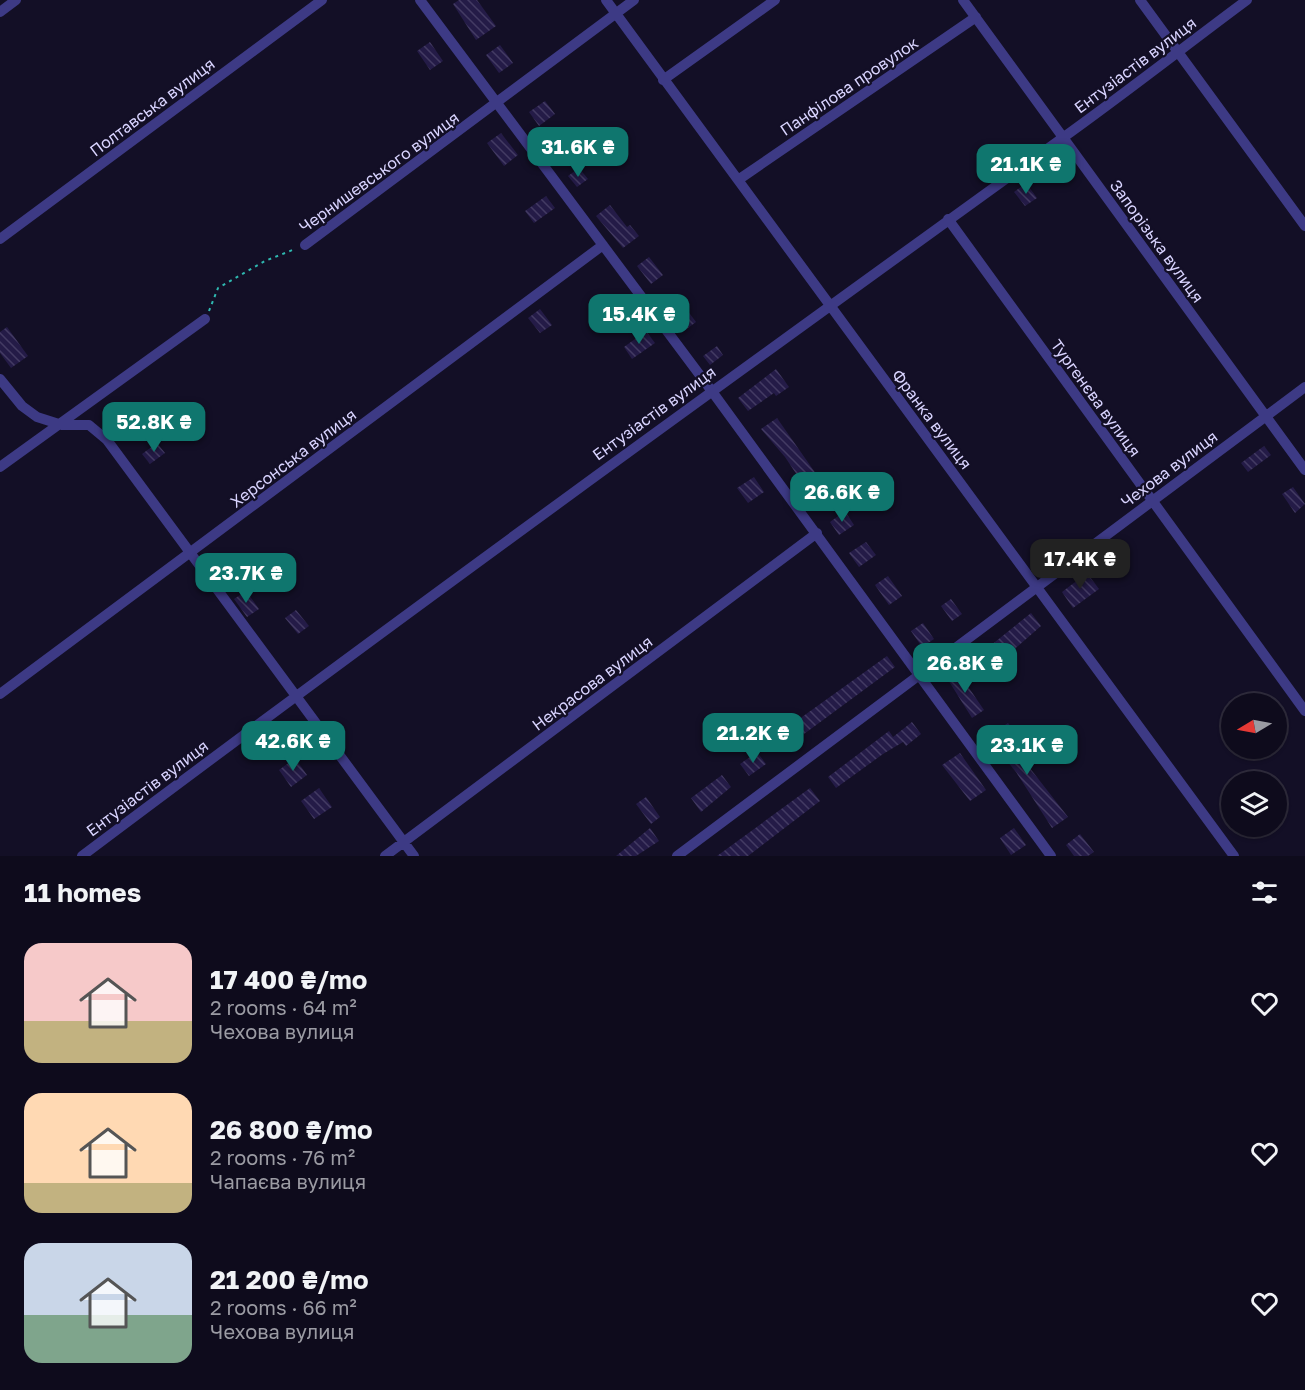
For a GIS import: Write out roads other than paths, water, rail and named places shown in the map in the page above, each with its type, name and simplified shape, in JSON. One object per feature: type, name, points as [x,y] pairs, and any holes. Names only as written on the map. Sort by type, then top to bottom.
[{"type":"street","points":[[0,12],[16,0]]},
{"type":"street","name":"Полтавська вулиця","points":[[0,239],[322,0]]},
{"type":"street","points":[[420,0],[817,533],[1051,856]]},
{"type":"street","name":"Франка вулиця","points":[[606,0],[828,306],[1039,588],[1234,856]]},
{"type":"street","name":"Чернишевського вулиця","points":[[304,245],[633,0]]},
{"type":"street","points":[[663,80],[775,0]]},
{"type":"street","name":"Запорізька вулиця","points":[[963,0],[1305,470]]},
{"type":"street","points":[[1140,0],[1305,226]]},
{"type":"street","name":"Ентузіастів вулиця","points":[[82,856],[295,695],[711,390],[1064,137],[1247,0]]},
{"type":"street","name":"Панфілова провулок","points":[[738,180],[976,17]]},
{"type":"street","name":"Тургенєва вулиця","points":[[948,219],[1305,711]]},
{"type":"street","name":"Херсонська вулиця","points":[[0,693],[191,554],[603,245]]},
{"type":"street","points":[[0,467],[62,425],[205,319]]},
{"type":"street","points":[[1,381],[22,406],[37,417],[62,425],[89,425],[107,440],[414,856]]},
{"type":"street","name":"Чехова вулиця","points":[[677,856],[920,673],[1039,588],[1305,387]]},
{"type":"street","name":"Некрасова вулиця","points":[[385,856],[817,533]]}]
